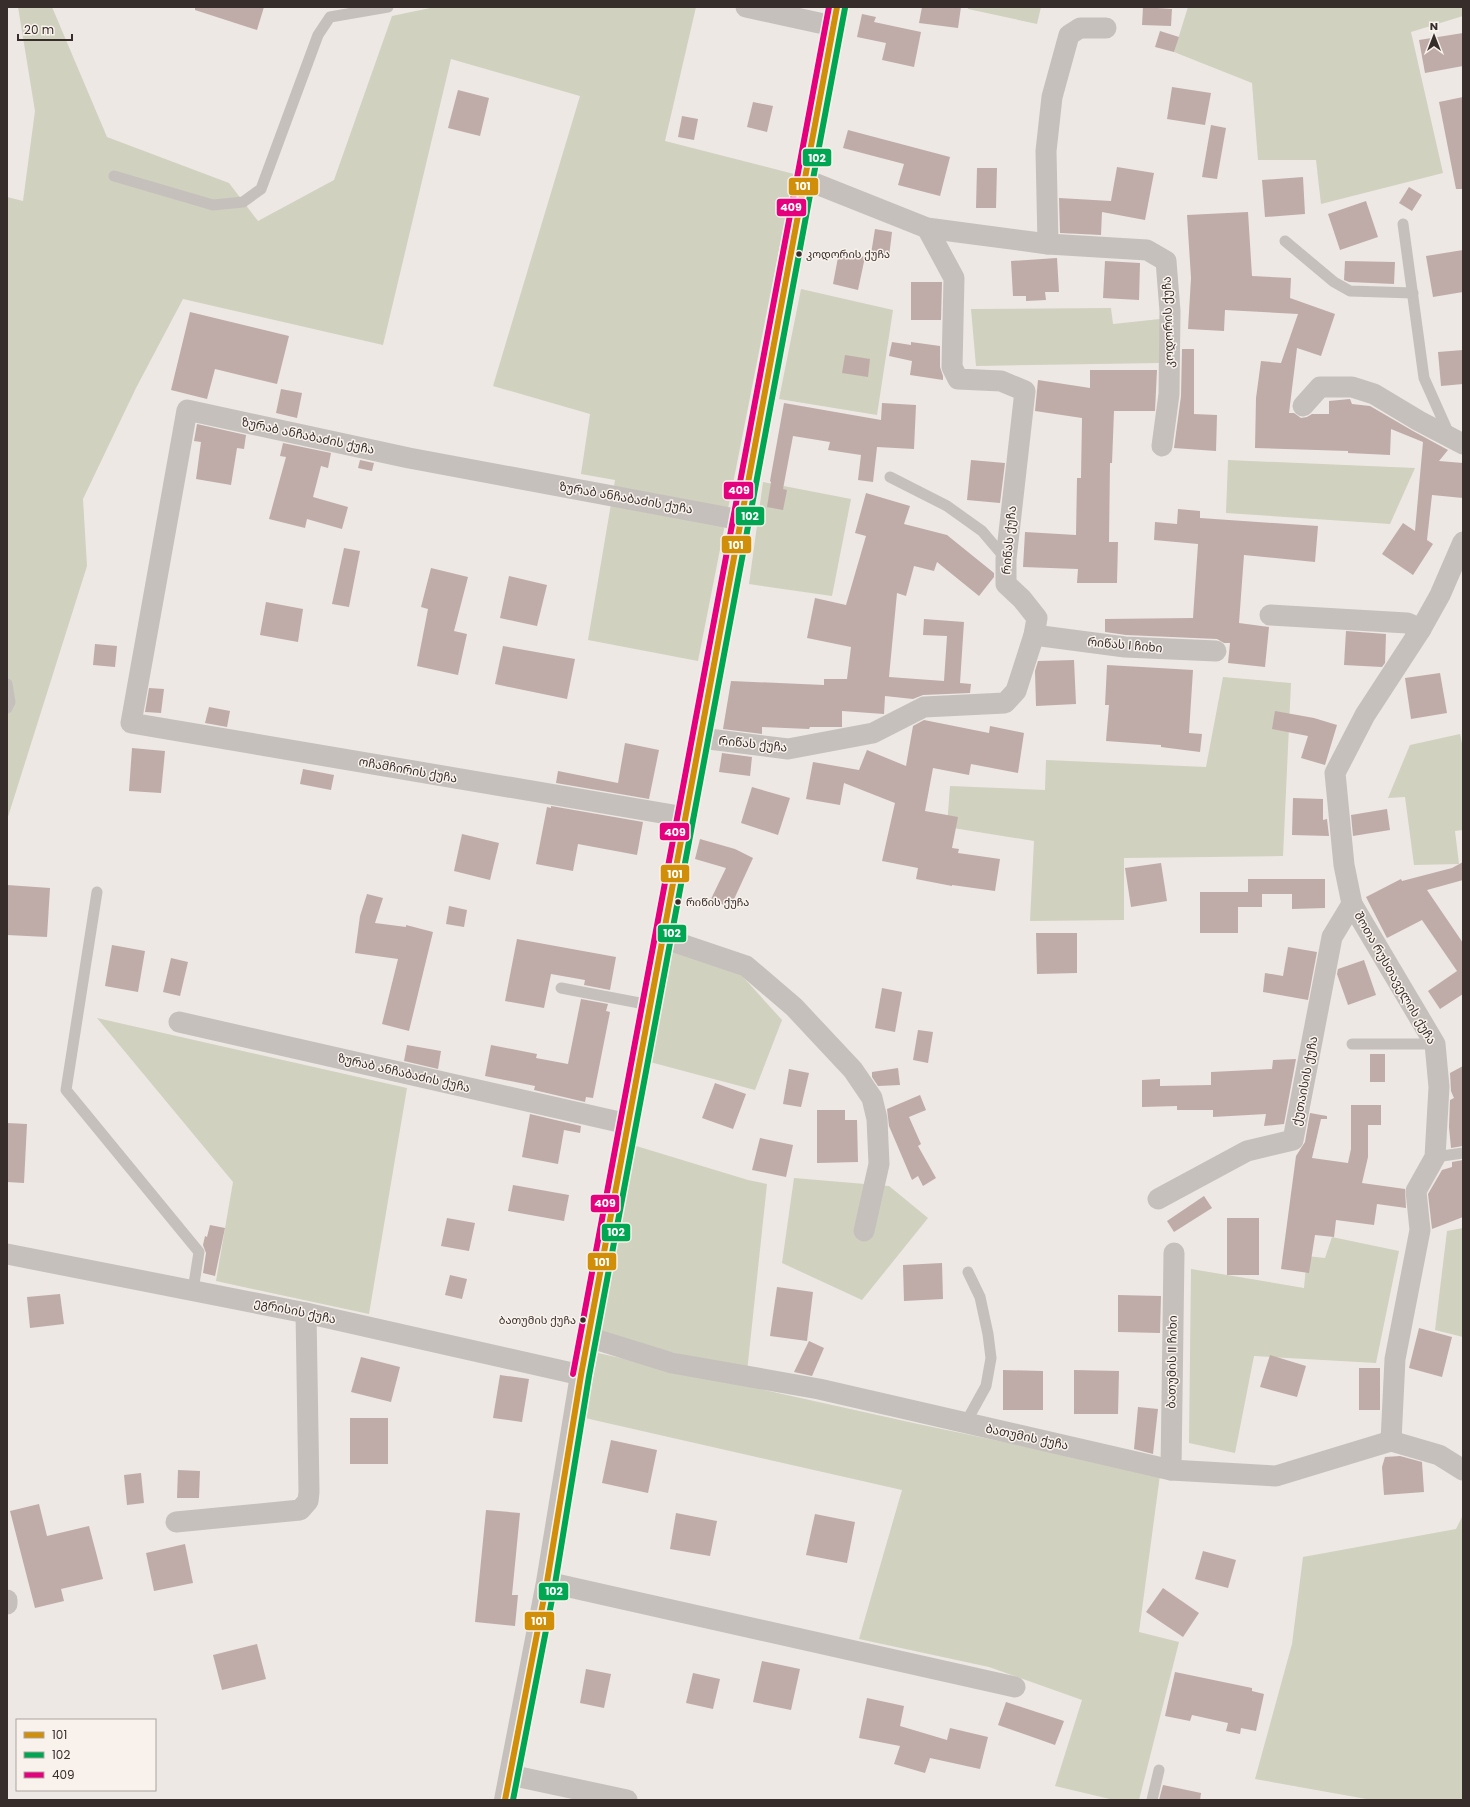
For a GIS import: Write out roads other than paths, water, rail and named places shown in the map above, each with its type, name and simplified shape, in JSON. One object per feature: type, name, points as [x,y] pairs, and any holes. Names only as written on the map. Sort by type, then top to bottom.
[{"type":"street","points":[[505,1800],[547,1582],[588,1336],[835,16],[746,7]]},
{"type":"street","points":[[1048,244],[1046,151],[1052,97],[1069,35],[1080,28],[1106,28]]},
{"type":"street","name":"კოდორის ქუჩა","points":[[804,179],[927,228],[1048,244],[1147,250],[1166,261],[1170,311],[1170,394],[1162,446]]},
{"type":"street","name":"რიწას ქუჩა","points":[[701,738],[788,749],[873,733],[924,707],[1005,704],[1016,691],[1034,635],[1037,618],[1022,599],[1006,584],[1006,559],[1025,391],[1002,381],[958,379],[952,368],[954,278],[927,228]]},
{"type":"street","points":[[1303,406],[1320,387],[1352,387],[1374,394],[1457,442]]},
{"type":"street","name":"ზურაბ ანჩაბაძის ქუჩა","points":[[131,723],[187,410],[409,458],[741,520]]},
{"type":"street","name":"შოთა რუსთაველის ქუჩა","points":[[1391,1441],[1395,1359],[1420,1230],[1416,1191],[1435,1157],[1439,1087],[1435,1044],[1352,904],[1344,865],[1335,773],[1365,715],[1421,630],[1440,595],[1463,542]]},
{"type":"street","points":[[1270,615],[1407,623],[1421,630]]},
{"type":"street","name":"რიწას I ჩიხი","points":[[1034,635],[1125,647],[1216,651]]},
{"type":"street","name":"ოჩამჩირის ქუჩა","points":[[131,723],[685,817]]},
{"type":"street","name":"ქუთაისის ქუჩა","points":[[1158,1199],[1247,1151],[1294,1140],[1332,937],[1352,904]]},
{"type":"street","points":[[662,938],[746,966],[794,1007],[853,1070],[872,1098],[878,1119],[879,1164],[864,1231]]},
{"type":"street","name":"ზურაბ ანჩაბაძის ქუჩა","points":[[179,1022],[628,1124]]},
{"type":"street","name":"ბათუმის II ჩიხი","points":[[1171,1470],[1174,1253]]},
{"type":"street","name":"ეგრისის ქუჩა","points":[[7,1254],[306,1313],[581,1375]]},
{"type":"street","points":[[176,1522],[300,1510],[308,1501],[306,1313]]},
{"type":"street","name":"ბათუმის ქუჩა","points":[[588,1336],[672,1362],[819,1388],[965,1424],[1171,1470],[1276,1476],[1391,1441]]},
{"type":"street","points":[[1391,1441],[1439,1455],[1463,1470]]},
{"type":"street","points":[[547,1582],[1015,1687]]},
{"type":"street","points":[[510,1775],[627,1800]]},
{"type":"lane","points":[[114,176],[213,205],[243,202],[261,189],[318,35],[330,17],[369,9],[388,7]]},
{"type":"lane","points":[[1403,224],[1424,378],[1457,442]]},
{"type":"lane","points":[[1285,242],[1334,282],[1350,291],[1413,294]]},
{"type":"lane","points":[[890,477],[947,506],[982,531],[1006,559]]},
{"type":"lane","points":[[7,684],[10,702],[7,708]]},
{"type":"lane","points":[[97,892],[66,1090],[199,1252],[193,1290]]},
{"type":"lane","points":[[561,988],[650,1005]]},
{"type":"lane","points":[[1352,1044],[1435,1044]]},
{"type":"lane","points":[[1435,1157],[1463,1154]]},
{"type":"lane","points":[[965,1424],[986,1386],[991,1358],[988,1334],[980,1297],[968,1272]]},
{"type":"lane","points":[[1152,1800],[1159,1770]]},
{"type":"place","name":"კოდორის ქუჩა","points":[[799,254]]},
{"type":"place","name":"რიწის ქუჩა","points":[[678,902]]},
{"type":"place","name":"ბათუმის ქუჩა","points":[[583,1320]]}]
